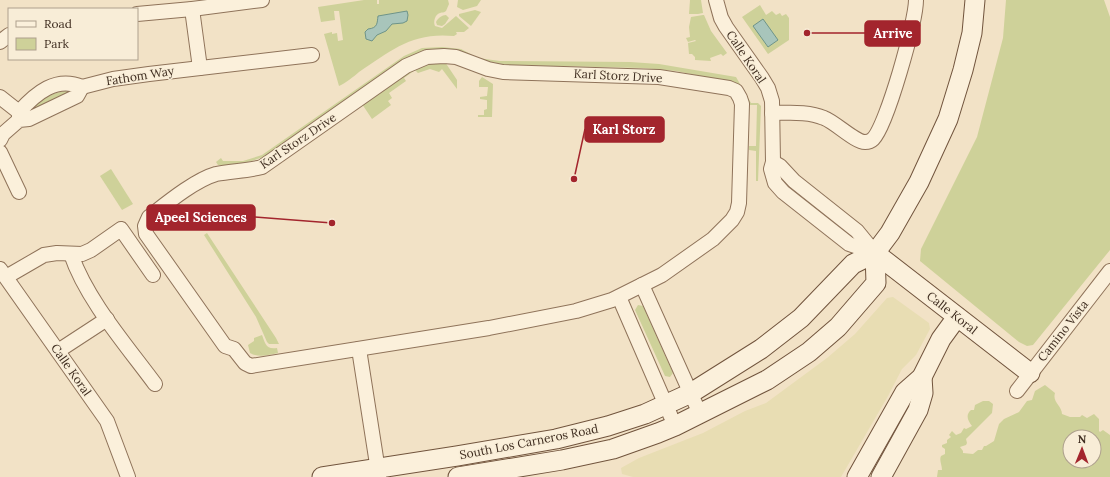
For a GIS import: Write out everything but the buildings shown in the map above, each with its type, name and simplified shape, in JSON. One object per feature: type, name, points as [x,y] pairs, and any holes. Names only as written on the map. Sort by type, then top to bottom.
[{"type":"main road","name":"South Los Carneros Road","points":[[322,477],[378,473],[556,439],[608,426],[646,414],[690,393],[761,349],[801,318],[853,264],[875,253],[890,233],[919,182],[948,119],[963,70],[972,33],[975,0]]},
{"type":"main road","name":"South Los Carneros Road","points":[[458,477],[562,460],[613,449],[675,426],[767,380],[809,352],[838,327],[876,283],[875,253]]},
{"type":"main road","name":"Calle Koral","points":[[875,253],[1030,373]]},
{"type":"main road","points":[[857,477],[904,392],[922,377],[941,339],[956,317]]},
{"type":"main road","points":[[881,477],[918,410],[923,393],[922,377]]},
{"type":"street","points":[[138,14],[192,9],[227,2],[262,0]]},
{"type":"street","name":"Calle Koral","points":[[716,0],[721,18],[726,27],[768,88],[772,101],[773,162],[771,168],[775,183],[783,192],[850,244],[875,253]]},
{"type":"street","points":[[772,113],[802,113],[818,116],[828,120],[857,140],[869,142],[874,138],[878,131],[903,62],[915,12],[916,0]]},
{"type":"street","points":[[192,9],[200,68]]},
{"type":"street","points":[[0,42],[8,36]]},
{"type":"street","name":"Fathom Way","points":[[0,140],[32,97],[60,84],[72,83],[82,87],[113,80],[312,55]]},
{"type":"street","name":"Karl Storz Drive","points":[[444,56],[456,57],[488,70],[503,72],[659,77],[711,84],[736,91],[742,104],[739,203],[737,212],[732,220],[713,239],[662,275],[619,297],[576,311],[489,328],[251,366],[245,363],[234,349],[225,346],[146,234],[145,226],[149,217],[200,180],[215,174],[262,167],[406,66],[427,58],[444,56]]},
{"type":"street","name":"Fathom Way","points":[[19,116],[29,119],[77,96],[82,87]]},
{"type":"street","points":[[0,97],[19,116]]},
{"type":"street","points":[[0,152],[19,192]]},
{"type":"street","points":[[3,273],[44,254],[82,254],[91,250],[121,229],[153,275]]},
{"type":"street","points":[[71,254],[77,271],[107,319],[155,384]]},
{"type":"street","name":"Camino Vista","points":[[1017,391],[1110,271]]},
{"type":"street","name":"Calle Koral","points":[[3,273],[107,421],[128,477]]},
{"type":"street","points":[[642,285],[700,414]]},
{"type":"street","points":[[619,297],[675,426]]},
{"type":"street","points":[[58,351],[107,319]]},
{"type":"street","points":[[358,350],[378,473]]},
{"type":"shaded area","points":[[893,297],[929,323],[930,329],[916,355],[902,369],[841,477],[633,477],[622,474],[621,468],[639,458],[703,433],[745,411],[766,403],[827,358],[855,334],[887,298]]},
{"type":"green space","points":[[364,0],[377,0],[377,4],[379,4],[379,0],[448,0],[449,4],[446,11],[438,14],[435,18],[435,26],[442,28],[456,16],[469,28],[464,32],[456,32],[457,34],[454,36],[439,35],[426,37],[403,44],[339,86],[324,34],[332,32],[332,34],[337,33],[338,41],[343,40],[339,11],[334,11],[335,20],[321,22],[318,7]]},
{"type":"green space","points":[[458,0],[481,0],[477,6],[463,10],[457,7]]},
{"type":"green space","points":[[690,0],[701,0],[703,13],[689,14]]},
{"type":"green space","points":[[1006,0],[1104,0],[1110,17],[1110,250],[1033,345],[1027,346],[1019,342],[920,261],[921,249],[977,137],[1003,38]]},
{"type":"green space","points":[[760,5],[766,15],[772,11],[776,15],[780,13],[782,16],[786,14],[789,18],[789,40],[768,54],[742,17]]},
{"type":"green space","points":[[475,10],[481,12],[471,26],[459,16],[459,14]]},
{"type":"green space","points":[[446,15],[449,18],[445,24],[442,26],[437,25],[436,22],[438,19]]},
{"type":"green space","points":[[704,15],[711,31],[727,53],[723,56],[721,54],[710,58],[711,61],[695,60],[695,57],[692,54],[689,54],[688,43],[696,41],[688,42],[686,38],[690,37],[689,27],[691,17]]},
{"type":"green space","points":[[442,47],[461,49],[478,58],[500,61],[630,62],[659,64],[736,77],[751,103],[758,103],[761,106],[758,181],[756,181],[756,151],[749,150],[749,146],[756,146],[757,105],[749,105],[730,82],[676,71],[643,68],[507,65],[482,60],[457,50],[445,49],[423,51],[402,60],[263,157],[228,166],[218,165],[216,162],[221,158],[223,161],[243,161],[262,155],[404,56],[422,48]]},
{"type":"green space","points":[[445,62],[457,80],[457,89],[442,69],[439,72],[430,69],[418,73],[415,70],[404,78],[406,81],[389,93],[392,98],[388,101],[391,105],[372,119],[362,104],[407,72],[426,64]]},
{"type":"green space","points":[[482,77],[493,84],[492,117],[478,117],[478,115],[484,115],[484,110],[487,109],[487,100],[480,99],[480,97],[487,96],[488,87],[479,87],[479,81]]},
{"type":"green space","points":[[63,91],[67,91],[67,93],[30,111],[32,107],[40,100]]},
{"type":"green space","points":[[111,169],[133,204],[122,210],[100,176]]},
{"type":"green space","points":[[207,233],[279,344],[269,344],[267,342],[256,317],[204,235]]},
{"type":"green space","points":[[638,305],[643,306],[673,373],[670,377],[665,376],[635,310]]},
{"type":"green space","points":[[262,335],[266,345],[270,348],[277,348],[278,353],[260,356],[250,353],[248,345],[254,341],[254,338]]},
{"type":"green space","points":[[1045,385],[1055,393],[1055,399],[1062,411],[1062,414],[1070,417],[1080,417],[1082,415],[1087,418],[1094,414],[1099,419],[1099,429],[1062,429],[1062,469],[1102,469],[1103,430],[1110,435],[1110,477],[937,477],[938,470],[942,470],[940,459],[941,456],[945,454],[945,449],[942,445],[947,443],[947,440],[951,437],[949,435],[952,431],[956,435],[961,433],[964,428],[966,429],[972,426],[968,420],[968,414],[971,410],[974,410],[975,405],[983,401],[989,401],[993,404],[992,413],[966,439],[966,445],[960,447],[963,453],[973,454],[978,450],[982,450],[984,446],[994,441],[999,424],[1004,419],[1019,412],[1027,401],[1032,400],[1035,391]]},
{"type":"water","points":[[407,11],[407,21],[392,24],[386,31],[377,35],[372,41],[366,39],[365,32],[368,29],[374,28],[377,23],[378,16]]},
{"type":"water","points":[[763,19],[778,40],[768,47],[753,26]]},
{"type":"place","name":"Arrive","points":[[807,33]]},
{"type":"place","name":"Karl Storz","points":[[574,179]]},
{"type":"place","name":"Apeel Sciences","points":[[332,223]]}]
